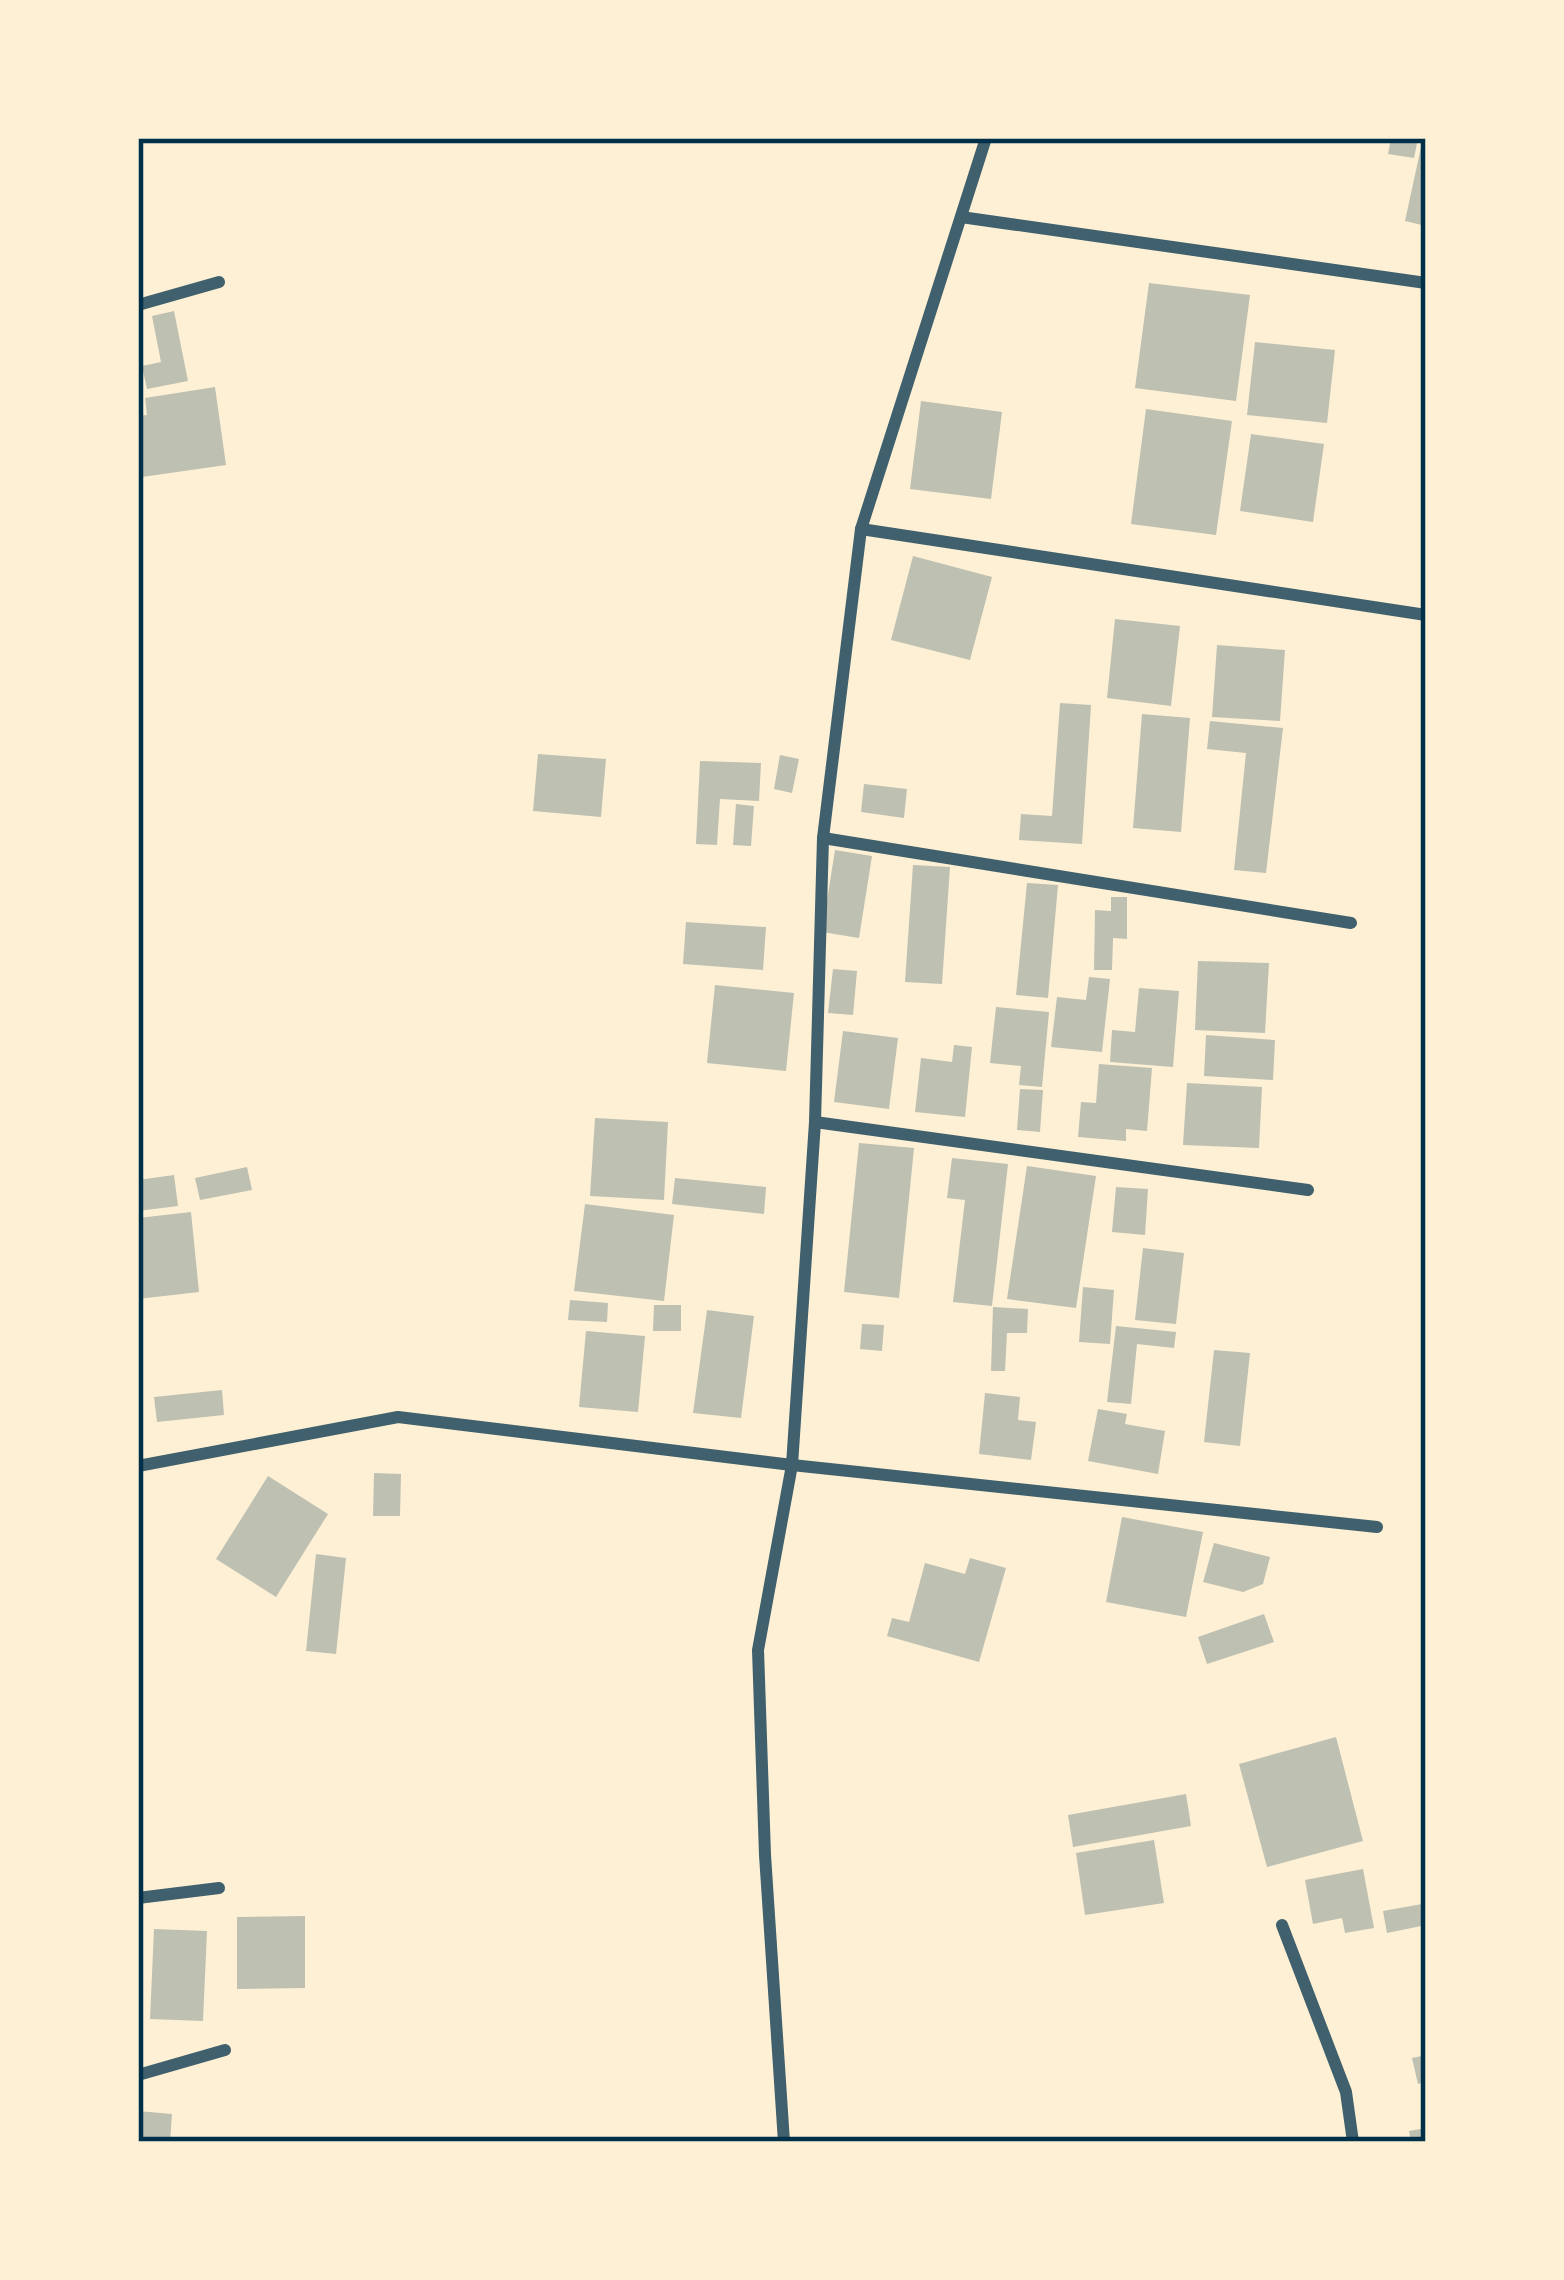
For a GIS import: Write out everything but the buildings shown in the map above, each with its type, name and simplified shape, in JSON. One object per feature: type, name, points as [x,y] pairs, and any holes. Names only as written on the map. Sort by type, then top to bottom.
[{"type":"street","points":[[784,2142],[765,1856],[758,1650],[792,1465],[815,1122],[823,838],[861,529],[986,138]]},
{"type":"street","points":[[961,218],[1426,283]]},
{"type":"street","points":[[138,305],[219,282]]},
{"type":"street","points":[[861,529],[1426,615]]},
{"type":"street","points":[[823,838],[1351,923]]},
{"type":"street","points":[[815,1122],[1308,1190]]},
{"type":"street","points":[[138,1466],[398,1417],[792,1465],[1377,1527]]},
{"type":"street","points":[[138,1898],[219,1888]]},
{"type":"street","points":[[1282,1925],[1346,2092],[1353,2142]]},
{"type":"street","points":[[138,2075],[225,2050]]}]
